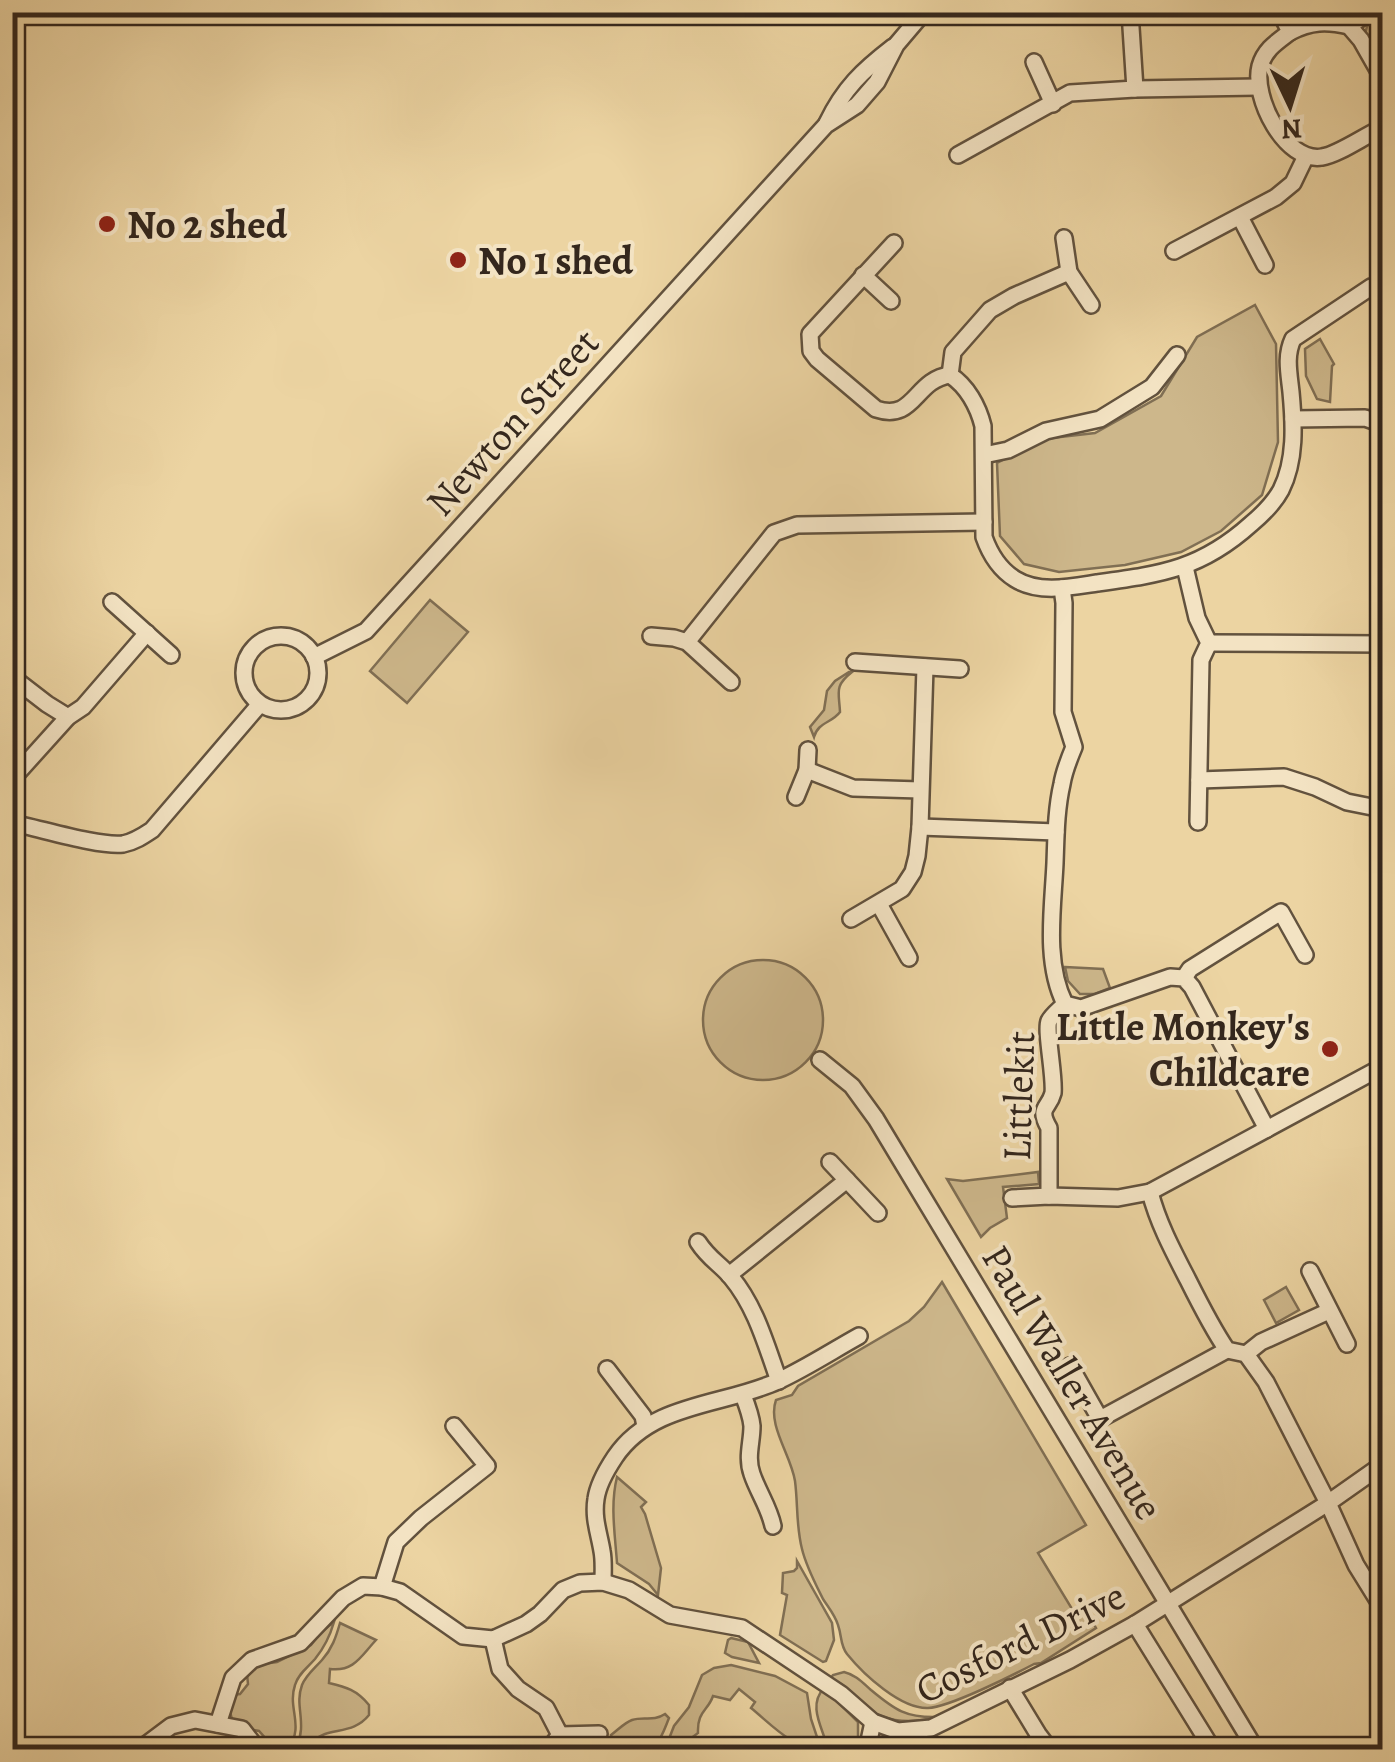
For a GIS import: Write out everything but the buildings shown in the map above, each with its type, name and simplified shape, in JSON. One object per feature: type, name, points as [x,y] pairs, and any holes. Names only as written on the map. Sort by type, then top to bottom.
[{"type":"street","name":"Newton Street","points":[[314,657],[366,631],[826,125],[840,96],[865,69],[896,45],[924,12]]},
{"type":"street","points":[[1130,12],[1136,89]]},
{"type":"street","points":[[1280,12],[1290,32]]},
{"type":"street","points":[[1349,26],[1370,12]]},
{"type":"street","points":[[1380,67],[1349,26],[1328,21],[1305,24],[1268,49],[1260,65],[1258,88],[1284,140],[1306,156],[1324,158],[1378,130],[1382,122]]},
{"type":"street","points":[[1034,62],[1053,104]]},
{"type":"street","points":[[958,155],[1070,93],[1258,88]]},
{"type":"street","points":[[1174,251],[1276,198],[1293,183],[1306,156]]},
{"type":"street","points":[[1240,217],[1265,265]]},
{"type":"street","points":[[1064,238],[1070,272],[1092,305]]},
{"type":"street","points":[[894,243],[810,334],[811,351],[876,409],[886,412],[905,408],[938,377],[950,375],[959,381],[979,411],[983,426],[984,537],[989,552],[1015,580],[1034,587],[1062,588],[1185,567],[1219,550],[1267,510],[1282,490],[1291,460],[1293,419],[1288,352],[1293,340],[1370,287],[1382,286]]},
{"type":"street","points":[[950,375],[953,352],[990,310],[1070,272]]},
{"type":"street","points":[[863,276],[892,302]]},
{"type":"street","points":[[984,455],[1008,450],[1046,431],[1100,419],[1152,387],[1177,355]]},
{"type":"street","points":[[1293,419],[1365,418],[1382,424]]},
{"type":"street","points":[[687,642],[774,532],[797,525],[984,522]]},
{"type":"street","points":[[1185,567],[1196,618],[1209,643]]},
{"type":"street","points":[[1062,588],[1063,712],[1074,747],[1060,789],[1056,832],[1051,942],[1058,991],[1065,1004],[1081,1008],[1170,977],[1184,978],[1192,986],[1267,1129]]},
{"type":"street","points":[[112,602],[171,655]]},
{"type":"street","points":[[12,782],[147,633]]},
{"type":"street","points":[[274,636],[286,636],[307,647],[318,668],[317,680],[305,701],[283,710],[260,704],[245,683],[246,658],[254,647],[274,636]]},
{"type":"street","points":[[651,636],[687,642],[731,682]]},
{"type":"street","points":[[1209,643],[1382,644]]},
{"type":"street","points":[[1198,822],[1201,660],[1209,643]]},
{"type":"street","points":[[855,662],[960,669]]},
{"type":"street","points":[[851,919],[902,888],[918,856],[925,667]]},
{"type":"street","points":[[12,676],[68,717]]},
{"type":"street","points":[[12,822],[104,843],[136,840],[152,830],[260,704]]},
{"type":"street","points":[[796,797],[807,770],[808,750]]},
{"type":"street","points":[[807,770],[852,788],[920,790]]},
{"type":"street","points":[[1199,780],[1284,777],[1347,802],[1382,809]]},
{"type":"street","points":[[920,828],[1056,832]]},
{"type":"street","points":[[879,904],[909,958]]},
{"type":"street","points":[[1184,978],[1190,969],[1281,912],[1305,954]]},
{"type":"street","name":"Littlekit","points":[[1049,1196],[1049,1128],[1044,1108],[1053,1096],[1047,1028],[1065,1004]]},
{"type":"street","name":"Paul Waller Avenue","points":[[820,1060],[852,1086],[876,1118],[1256,1750]]},
{"type":"street","points":[[1012,1198],[1118,1198],[1150,1192],[1382,1067]]},
{"type":"street","points":[[830,1162],[878,1213]]},
{"type":"street","points":[[729,1275],[846,1180]]},
{"type":"street","points":[[1150,1192],[1168,1241],[1227,1350]]},
{"type":"street","points":[[698,1242],[729,1275],[752,1308],[779,1381]]},
{"type":"street","points":[[1310,1272],[1346,1344]]},
{"type":"street","points":[[1246,1354],[1260,1342],[1330,1311]]},
{"type":"street","points":[[603,1582],[596,1496],[606,1470],[621,1449],[646,1426],[701,1403],[743,1395],[779,1381],[859,1336]]},
{"type":"street","points":[[1070,1366],[1100,1419],[1227,1350],[1246,1354],[1266,1382],[1356,1564],[1382,1607]]},
{"type":"street","points":[[607,1369],[643,1416],[646,1426]]},
{"type":"street","points":[[743,1395],[752,1428],[748,1452],[752,1473],[773,1526]]},
{"type":"street","points":[[382,1587],[396,1542],[488,1466],[454,1426]]},
{"type":"street","name":"Cosford Drive","points":[[873,1722],[898,1731],[931,1728],[1070,1660],[1135,1624],[1382,1465]]},
{"type":"street","points":[[218,1724],[233,1678],[252,1660],[300,1643],[343,1598],[363,1586],[400,1592],[464,1636],[494,1639],[526,1624],[563,1590],[580,1583],[603,1582],[629,1590],[670,1615],[742,1628],[842,1694],[873,1722],[867,1750]]},
{"type":"street","points":[[1135,1624],[1213,1750]]},
{"type":"street","points":[[494,1639],[500,1669],[518,1689],[546,1708],[560,1734]]},
{"type":"street","points":[[1010,1688],[1050,1750]]},
{"type":"street","points":[[139,1750],[171,1726],[195,1720],[242,1729],[258,1750]]},
{"type":"street","points":[[560,1734],[599,1734]]},
{"type":"street","points":[[548,1750],[560,1734]]},
{"type":"shaded area","points":[[1382,13],[1382,49],[1371,44],[1365,34],[1368,23]]},
{"type":"shaded area","points":[[1255,305],[1276,344],[1278,442],[1262,495],[1221,531],[1181,552],[1125,565],[1059,572],[1024,564],[1000,536],[997,463],[1043,439],[1095,433],[1161,396],[1197,337]]},
{"type":"shaded area","points":[[1320,339],[1334,364],[1330,402],[1317,399],[1306,376],[1305,349]]},
{"type":"shaded area","points":[[430,600],[468,632],[407,703],[370,671]]},
{"type":"shaded area","points":[[849,672],[839,690],[840,712],[819,728],[814,737],[810,727],[824,710],[827,691]]},
{"type":"shaded area","points":[[763,960],[786,964],[806,977],[819,997],[823,1020],[819,1043],[806,1063],[786,1076],[763,1080],[740,1076],[720,1063],[707,1043],[703,1020],[707,997],[720,977],[740,964]]},
{"type":"shaded area","points":[[1065,967],[1103,969],[1110,988],[1080,994],[1068,981]]},
{"type":"shaded area","points":[[1038,1172],[1039,1184],[1003,1187],[1007,1218],[981,1237],[947,1179],[963,1181]]},
{"type":"shaded area","points":[[942,1282],[1086,1525],[1038,1553],[1075,1614],[1090,1617],[1096,1628],[1041,1663],[966,1697],[928,1708],[906,1703],[884,1689],[845,1651],[837,1621],[804,1555],[793,1471],[777,1430],[774,1410],[776,1400],[792,1395],[798,1386],[909,1321]]},
{"type":"shaded area","points":[[1286,1287],[1299,1310],[1276,1323],[1264,1300]]},
{"type":"shaded area","points":[[617,1477],[646,1502],[641,1507],[661,1568],[658,1595],[649,1584],[617,1563],[613,1509]]},
{"type":"shaded area","points":[[797,1561],[832,1623],[834,1640],[823,1662],[780,1635],[787,1595],[782,1593],[783,1573],[794,1571]]},
{"type":"shaded area","points":[[334,1622],[321,1651],[295,1685],[296,1725],[288,1749],[275,1749],[259,1731],[232,1719],[228,1705],[232,1695],[240,1694],[248,1684],[247,1674],[255,1665],[277,1662],[311,1645]]},
{"type":"shaded area","points":[[340,1623],[376,1640],[351,1665],[330,1669],[329,1683],[360,1696],[369,1705],[369,1715],[354,1726],[325,1734],[296,1749],[301,1731],[302,1685],[328,1652]]},
{"type":"shaded area","points":[[731,1638],[748,1642],[759,1663],[725,1653]]},
{"type":"shaded area","points":[[731,1665],[775,1676],[807,1693],[821,1749],[784,1735],[751,1708],[755,1702],[739,1689],[730,1700],[713,1696],[701,1716],[698,1733],[677,1749],[665,1749],[702,1675]]},
{"type":"shaded area","points":[[844,1672],[901,1711],[938,1717],[908,1721],[879,1715],[830,1679]]},
{"type":"shaded area","points":[[824,1688],[858,1722],[858,1749],[828,1749],[816,1710]]},
{"type":"shaded area","points":[[665,1714],[669,1718],[664,1730],[651,1747],[631,1750],[614,1746],[611,1735],[626,1723]]},
{"type":"place","name":"No 2 shed","points":[[107,224]]},
{"type":"place","name":"No 1 shed","points":[[458,260]]},
{"type":"place","name":"Little Monkey's Childcare","points":[[1330,1049]]}]
